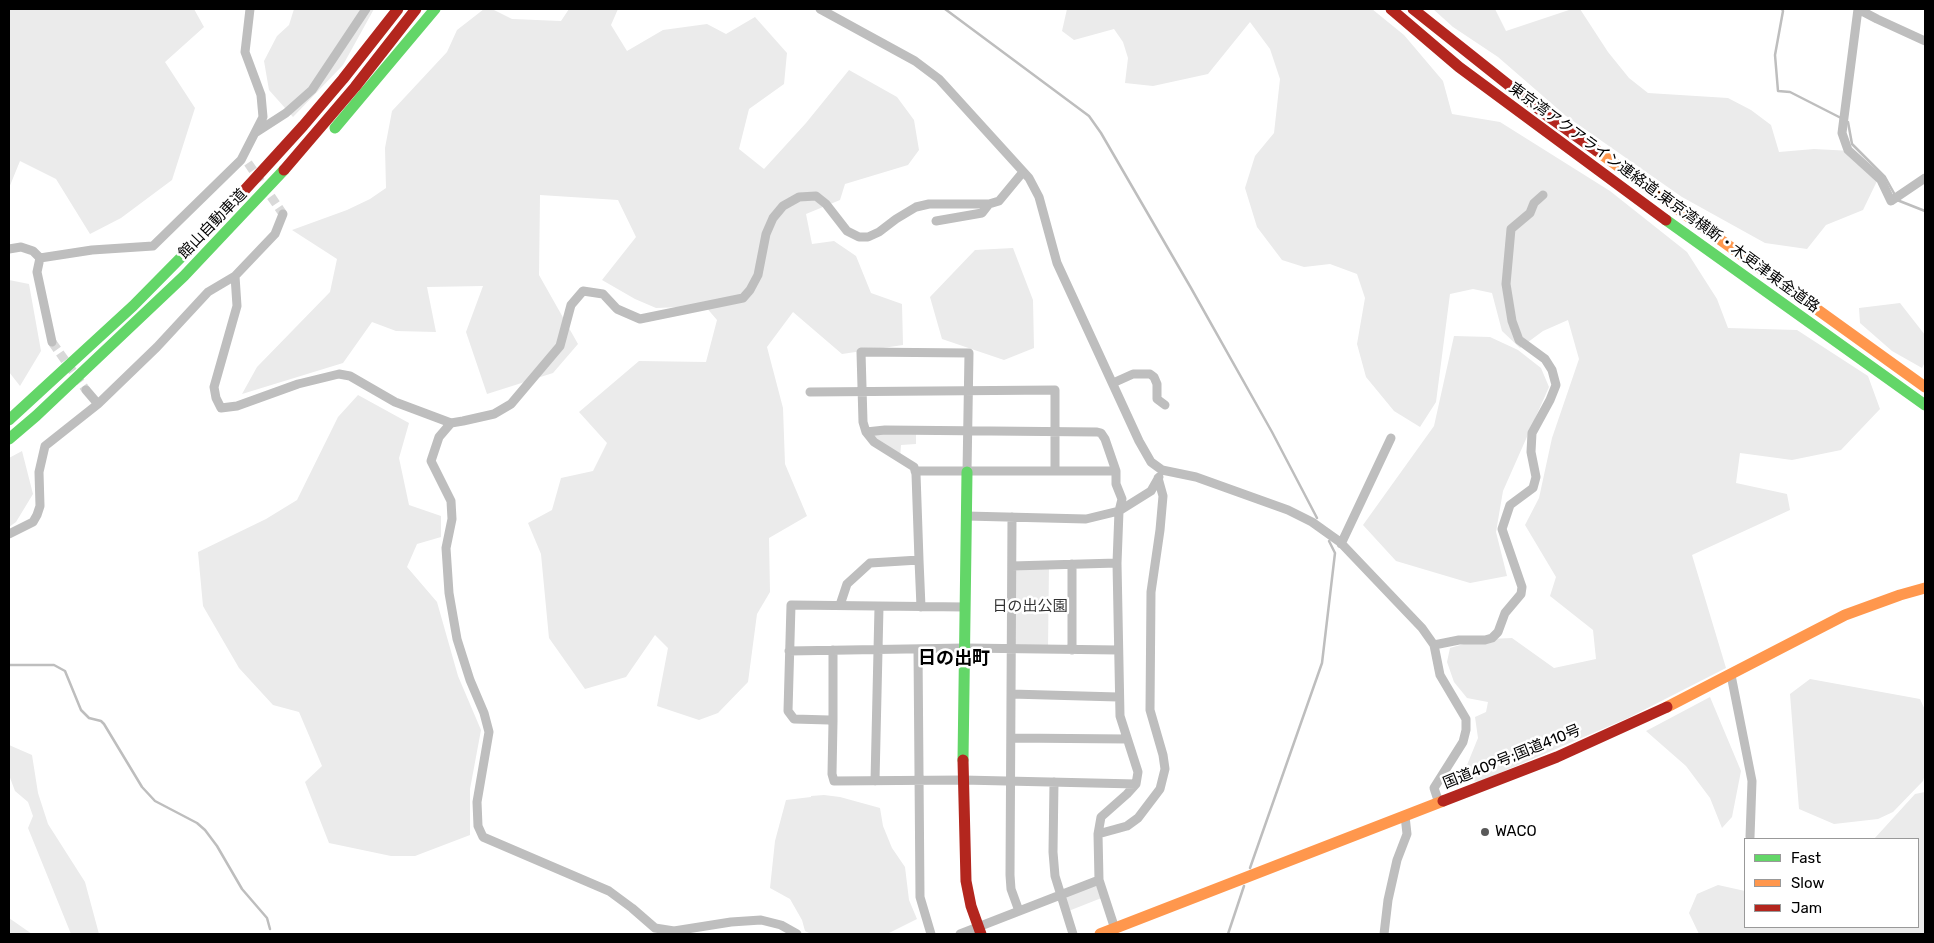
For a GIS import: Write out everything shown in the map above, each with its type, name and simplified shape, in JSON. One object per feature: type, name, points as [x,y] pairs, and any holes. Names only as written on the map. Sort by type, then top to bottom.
[{"type":"main road","name":"館山自動車道","points":[[9,420],[133,306],[218,220],[304,126],[398,9]]},
{"type":"main road","name":"館山自動車道","points":[[9,439],[79,376],[184,276],[296,156],[355,87],[416,9]]},
{"type":"main road","points":[[184,276],[234,238],[353,108],[436,9]]},
{"type":"main road","name":"東京湾アクアライン連絡道;東京湾横断・木更津東金道路","points":[[1391,9],[1459,67],[1542,129],[1925,405]]},
{"type":"main road","name":"東京湾アクアライン連絡道;東京湾横断・木更津東金道路","points":[[1413,9],[1545,114],[1925,387]]},
{"type":"main road","points":[[967,472],[964,780],[966,881],[979,931]]},
{"type":"main road","name":"国道409号;国道410号","points":[[1100,934],[1557,757],[1680,701],[1845,615],[1925,588]]},
{"type":"street","points":[[40,258],[92,250],[153,246],[245,161],[263,116],[261,95],[245,52],[250,9]]},
{"type":"street","points":[[255,133],[286,113],[312,90],[366,9]]},
{"type":"street","points":[[820,9],[926,68],[939,79],[1029,178],[1039,197],[1057,263],[1145,454],[1160,474],[1163,496],[1151,592],[1150,710],[1163,755],[1165,769],[1160,789],[1138,818],[1127,826],[1098,834]]},
{"type":"street","points":[[1925,41],[1858,9],[1842,133],[1848,150],[1881,180],[1891,200],[1925,178]]},
{"type":"street","points":[[235,276],[237,306],[214,387],[216,398],[221,408],[237,406],[298,384],[339,374],[350,376],[395,402],[451,423],[494,414],[510,404],[560,346],[566,329],[570,305],[583,291],[603,294],[618,309],[640,319],[743,298],[758,275],[766,234],[773,218],[783,206],[799,197],[816,196],[826,204],[847,231],[860,237],[868,237],[879,232],[910,211],[929,204],[989,204],[999,201],[1023,172]]},
{"type":"street","points":[[1434,645],[1459,640],[1485,640],[1492,638],[1498,632],[1505,613],[1521,594],[1522,587],[1502,529],[1510,505],[1533,488],[1536,478],[1531,452],[1532,433],[1556,385],[1552,370],[1545,359],[1519,340],[1512,321],[1506,284],[1511,229],[1530,213],[1534,203],[1543,194]]},
{"type":"street","points":[[936,221],[982,213],[989,204]]},
{"type":"street","points":[[9,534],[33,522],[37,515],[40,506],[39,472],[45,446],[98,404],[157,347],[208,292],[235,276],[275,234],[283,214]]},
{"type":"street","points":[[9,249],[21,247],[33,251],[40,258]]},
{"type":"street","points":[[40,258],[37,272],[52,342]]},
{"type":"street","points":[[921,607],[918,484],[915,471],[914,467],[874,442],[866,432],[863,422],[861,352],[969,353],[967,472]]},
{"type":"street","points":[[1113,383],[1133,374],[1150,374],[1154,377],[1157,384],[1157,399],[1165,405]]},
{"type":"street","points":[[86,390],[98,404]]},
{"type":"street","points":[[810,392],[1055,390],[1055,471]]},
{"type":"street","points":[[451,423],[439,437],[431,461],[450,501],[452,519],[446,548],[449,594],[457,639],[489,732],[477,802],[478,826],[483,837],[609,892],[632,908],[655,928],[674,931],[732,922],[760,920],[781,925],[797,934]]},
{"type":"street","points":[[866,432],[885,430],[1055,431],[1101,433],[1105,439],[1116,470],[1116,484],[1122,499],[1119,510],[1117,563],[1118,697],[1120,716],[1138,772],[1136,784],[1101,817],[1098,834],[1099,880],[1115,929]]},
{"type":"street","points":[[1341,544],[1391,438]]},
{"type":"street","points":[[915,471],[1116,470]]},
{"type":"street","points":[[966,516],[1086,519],[1119,510],[1151,491],[1160,474]]},
{"type":"street","points":[[1160,474],[1196,477],[1288,510],[1312,522],[1341,544],[1422,628],[1434,645],[1440,675],[1466,719],[1466,730],[1458,752],[1437,780],[1434,788],[1439,803]]},
{"type":"street","points":[[1012,517],[1010,875],[1011,889],[1019,911]]},
{"type":"street","points":[[840,605],[847,584],[870,562],[920,560]]},
{"type":"street","points":[[1012,566],[1117,563]]},
{"type":"street","points":[[1072,564],[1072,650]]},
{"type":"street","points":[[833,722],[829,720],[799,719],[791,716],[788,711],[791,605],[965,607]]},
{"type":"street","points":[[875,780],[879,607]]},
{"type":"street","points":[[789,651],[965,648],[1118,650]]},
{"type":"street","points":[[918,649],[920,896],[931,934]]},
{"type":"street","points":[[833,650],[832,774],[834,781],[964,780],[1136,784]]},
{"type":"street","points":[[1731,674],[1752,781],[1750,837]]},
{"type":"street","points":[[1011,694],[1118,697]]},
{"type":"street","points":[[1011,738],[1127,739]]},
{"type":"street","points":[[1054,782],[1053,852],[1055,876],[1073,934]]},
{"type":"street","points":[[1384,934],[1388,900],[1397,860],[1407,834],[1405,816]]},
{"type":"street","points":[[960,934],[979,931],[1019,911],[1099,880]]},
{"type":"green space","points":[[9,9],[194,9],[204,27],[165,62],[195,108],[172,180],[121,218],[90,234],[56,179],[20,161],[9,188]]},
{"type":"green space","points":[[294,9],[374,9],[343,65],[293,117],[269,90],[264,61],[277,36],[289,25]]},
{"type":"green space","points":[[484,9],[492,9],[512,19],[561,21],[569,9],[618,9],[611,25],[627,51],[663,30],[707,24],[726,34],[755,17],[787,53],[784,84],[749,109],[739,149],[764,169],[806,123],[849,70],[897,97],[914,120],[919,150],[908,165],[845,184],[840,200],[806,214],[812,244],[834,241],[856,256],[871,293],[902,304],[903,345],[842,354],[793,312],[767,347],[783,408],[785,464],[807,516],[769,538],[770,592],[757,614],[748,682],[718,713],[699,720],[657,706],[668,648],[655,635],[626,677],[585,689],[549,638],[541,554],[528,523],[552,510],[561,478],[593,471],[607,443],[579,412],[639,361],[706,362],[717,320],[705,306],[656,308],[635,299],[602,280],[636,237],[618,200],[540,195],[539,275],[578,344],[553,373],[487,394],[466,332],[483,286],[427,287],[436,332],[396,331],[372,322],[343,363],[242,394],[257,367],[330,292],[337,259],[292,230],[347,210],[370,199],[386,188],[385,148],[392,111],[447,52],[457,30]]},
{"type":"green space","points":[[1067,9],[1372,9],[1404,35],[1443,81],[1452,114],[1500,122],[1610,191],[1687,252],[1717,299],[1728,328],[1797,330],[1868,376],[1880,409],[1841,450],[1792,460],[1740,453],[1736,483],[1787,494],[1790,510],[1692,555],[1726,668],[1628,718],[1479,782],[1472,781],[1467,765],[1478,738],[1475,717],[1486,712],[1488,702],[1467,698],[1454,682],[1447,662],[1450,648],[1464,644],[1466,640],[1512,638],[1554,668],[1596,659],[1593,630],[1550,596],[1556,577],[1525,525],[1539,498],[1552,438],[1579,359],[1568,320],[1543,331],[1520,348],[1502,331],[1492,293],[1473,289],[1450,294],[1436,402],[1420,427],[1394,411],[1366,377],[1357,344],[1365,298],[1357,274],[1330,264],[1304,267],[1282,260],[1257,227],[1245,188],[1255,156],[1274,133],[1280,79],[1270,49],[1250,22],[1208,74],[1153,86],[1125,83],[1128,58],[1123,42],[1114,29],[1074,40],[1062,31]]},
{"type":"green space","points":[[1433,9],[1495,9],[1506,31],[1572,9],[1580,9],[1608,52],[1629,78],[1648,93],[1728,98],[1751,110],[1771,125],[1779,152],[1814,149],[1852,151],[1878,179],[1863,210],[1826,225],[1807,249],[1765,243],[1682,197],[1566,116],[1498,57],[1453,27]]},
{"type":"green space","points":[[1013,248],[1033,300],[1034,348],[1004,360],[942,339],[930,297],[975,250]]},
{"type":"green space","points":[[9,280],[29,284],[41,351],[20,386],[9,372]]},
{"type":"green space","points":[[1900,303],[1925,335],[1925,362],[1922,368],[1892,351],[1860,323],[1859,308]]},
{"type":"green space","points":[[1454,336],[1490,337],[1518,350],[1541,368],[1549,387],[1503,491],[1496,532],[1507,576],[1470,583],[1396,561],[1363,525],[1434,426]]},
{"type":"green space","points":[[358,395],[409,423],[399,458],[409,505],[441,516],[441,537],[417,544],[407,567],[437,602],[458,676],[481,730],[470,789],[470,835],[415,856],[391,856],[329,843],[305,782],[322,766],[299,712],[273,705],[239,668],[203,606],[198,552],[266,519],[297,500],[338,417]]},
{"type":"green space","points":[[916,430],[916,444],[901,445],[900,459],[866,432]]},
{"type":"green space","points":[[22,451],[33,494],[16,522],[9,527],[9,458]]},
{"type":"green space","name":"日の出公園","points":[[1049,565],[1048,649],[1012,649],[1012,566]]},
{"type":"green space","points":[[1810,679],[1920,699],[1925,710],[1925,774],[1923,781],[1893,812],[1878,819],[1834,824],[1799,809],[1790,694]]},
{"type":"green space","points":[[1710,697],[1741,771],[1732,817],[1722,828],[1710,798],[1686,766],[1646,731]]},
{"type":"green space","points":[[9,745],[32,755],[38,793],[48,824],[85,882],[99,934],[71,934],[28,828],[33,816],[28,802],[15,791],[9,775]]},
{"type":"green space","points":[[1925,792],[1925,934],[1699,934],[1689,913],[1697,894],[1718,885],[1744,891],[1744,928],[1919,928],[1919,838],[1875,838],[1915,794]]},
{"type":"green space","points":[[824,795],[840,797],[880,808],[883,826],[892,848],[905,867],[909,900],[917,919],[887,934],[811,934],[805,931],[802,920],[790,899],[770,888],[775,841],[786,800]]},
{"type":"green space","points":[[1099,880],[1104,897],[1066,912],[1060,895]]},
{"type":"green space","points":[[9,918],[32,934],[9,934]]},
{"type":"waterway","points":[[945,9],[1089,116],[1101,133],[1191,288],[1272,432],[1317,518]]},
{"type":"waterway","points":[[1782,9],[1775,55],[1778,91],[1790,92],[1841,118]]},
{"type":"waterway","points":[[1846,121],[1848,122],[1852,144],[1885,177],[1895,195]]},
{"type":"waterway","points":[[1897,200],[1925,211]]},
{"type":"waterway","points":[[1250,868],[1322,663],[1335,553],[1329,541]]},
{"type":"waterway","points":[[9,665],[54,665],[65,671],[81,710],[89,718],[101,721],[104,724],[142,787],[155,801],[197,823],[205,830],[217,846],[242,889],[267,918],[270,929]]},
{"type":"waterway","points":[[1228,934],[1244,886]]},
{"type":"tunnel","points":[[248,163],[283,214]]},
{"type":"tunnel","points":[[52,342],[86,390]]},
{"type":"traffic: fast","points":[[335,128],[435,9]]},
{"type":"traffic: fast","points":[[9,439],[36,416],[184,276],[284,170]]},
{"type":"traffic: fast","points":[[1666,220],[1925,405]]},
{"type":"traffic: fast","points":[[9,420],[133,306],[210,228]]},
{"type":"traffic: fast","points":[[963,760],[967,472]]},
{"type":"traffic: slow","points":[[1597,151],[1925,387]]},
{"type":"traffic: slow","points":[[1667,707],[1845,615],[1925,588]]},
{"type":"traffic: slow","points":[[1100,934],[1443,801]]},
{"type":"traffic: jam","points":[[210,228],[303,126],[398,9]]},
{"type":"traffic: jam","points":[[284,170],[355,87],[416,9]]},
{"type":"traffic: jam","points":[[1391,9],[1459,67],[1666,220]]},
{"type":"traffic: jam","points":[[1413,9],[1545,114],[1597,151]]},
{"type":"traffic: jam","points":[[1443,801],[1557,757],[1667,707]]},
{"type":"traffic: jam","points":[[963,760],[966,881],[971,906],[981,934]]},
{"type":"place","name":"WACO","points":[[1485,832]]},
{"type":"district","name":"日の出町","points":[[954,659]]}]
